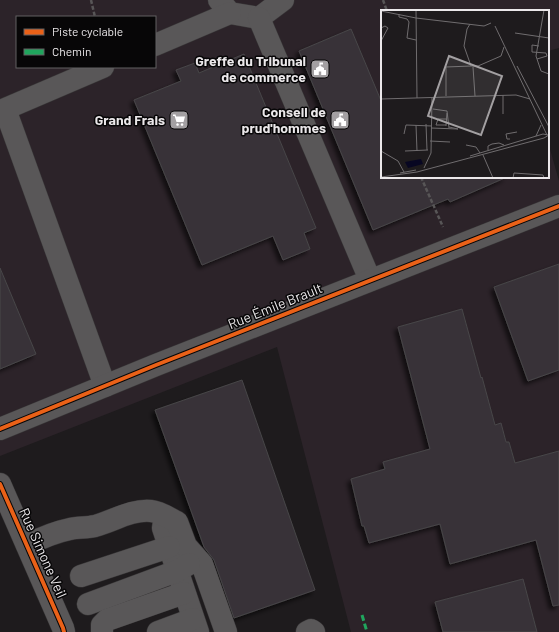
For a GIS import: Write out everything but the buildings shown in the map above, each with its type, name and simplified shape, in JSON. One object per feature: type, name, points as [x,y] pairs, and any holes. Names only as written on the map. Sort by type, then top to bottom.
[{"type":"street","points":[[259,18],[283,0]]},
{"type":"street","points":[[156,44],[225,6],[259,18],[370,280]]},
{"type":"street","points":[[101,68],[5,109],[105,386]]},
{"type":"street","name":"Rue Émile Brault","points":[[0,429],[370,280],[559,206]]},
{"type":"street","name":"Rue Simone Veil","points":[[0,484],[64,632]]},
{"type":"street","points":[[27,545],[59,531],[93,526],[138,511],[153,511],[165,516],[177,522],[186,546],[202,564],[226,632]]},
{"type":"street","points":[[158,632],[196,626],[163,528],[165,516]]},
{"type":"street","points":[[81,576],[169,547]]},
{"type":"street","points":[[88,604],[177,571],[198,559]]},
{"type":"street","points":[[102,632],[102,625],[107,620],[184,593]]},
{"type":"street","points":[[307,632],[311,630],[314,632]]},
{"type":"path","points":[[91,0],[95,16]]},
{"type":"path","points":[[383,0],[387,10]]},
{"type":"path","points":[[422,178],[452,248]]},
{"type":"shaded area","points":[[0,0],[559,0],[559,48],[549,51],[549,10],[381,10],[381,178],[549,178],[549,146],[559,181],[559,632],[351,632],[277,347],[0,456]]},
{"type":"marked path","points":[[362,615],[367,632]]},
{"type":"cycle path","points":[[0,429],[156,365],[559,206]]},
{"type":"cycle path","points":[[0,484],[64,632]]},
{"type":"place","name":"Greffe du Tribunal de commerce","points":[[320,69]]},
{"type":"place","name":"Grand Frais","points":[[179,120]]},
{"type":"place","name":"Conseil de prud'hommes","points":[[340,120]]}]
